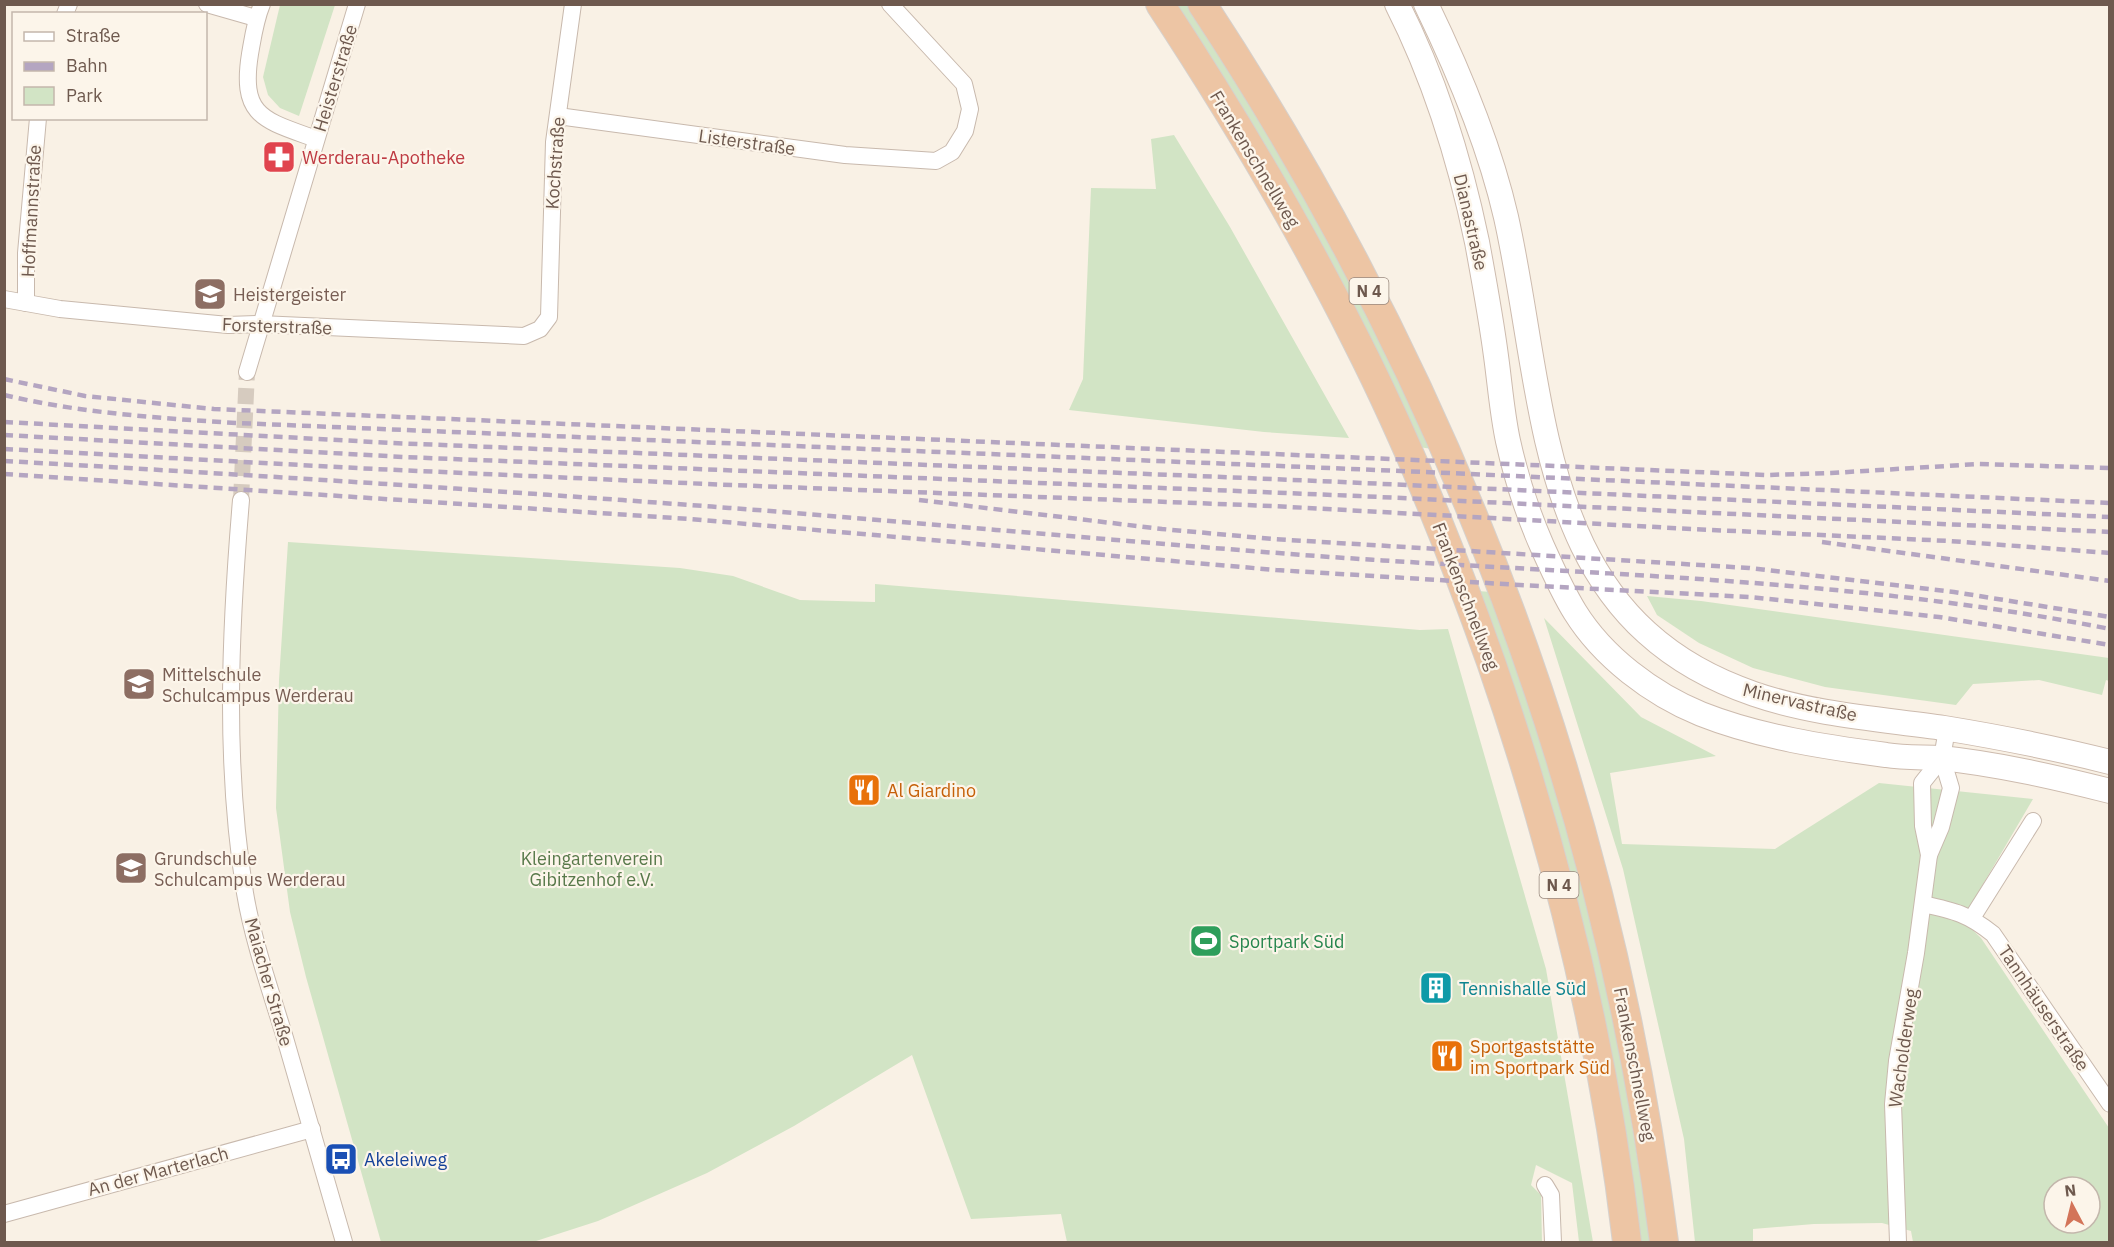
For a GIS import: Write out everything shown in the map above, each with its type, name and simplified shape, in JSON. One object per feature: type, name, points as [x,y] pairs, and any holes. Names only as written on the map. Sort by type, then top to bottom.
[{"type":"highway","name":"Frankenschnellweg","points":[[1160,4],[1252,151],[1303,239],[1357,341],[1403,439],[1467,595],[1530,782],[1578,959],[1614,1145],[1627,1242]]},
{"type":"highway","name":"Frankenschnellweg","points":[[1202,4],[1299,161],[1397,345],[1440,436],[1505,593],[1565,772],[1603,911],[1641,1090],[1664,1242]]},
{"type":"main road","name":"Dianastraße","points":[[1397,4],[1437,96],[1465,191],[1485,286],[1510,450]]},
{"type":"main road","name":"Dianastraße","points":[[1426,4],[1461,82],[1490,162],[1507,223],[1526,324]]},
{"type":"main road","name":"Minervastraße","points":[[1526,324],[1546,438],[1567,511],[1585,553],[1618,603],[1642,628],[1676,656],[1700,670],[1755,694],[1820,710],[1947,729],[2060,750],[2109,762]]},
{"type":"main road","name":"Minervastraße","points":[[1510,450],[1531,519],[1549,562],[1575,613],[1617,661],[1670,699],[1703,715],[1801,741],[1889,756],[1942,758],[2052,777],[2109,791]]},
{"type":"street","points":[[207,4],[259,11],[247,77],[248,94],[256,110],[273,123],[316,139]]},
{"type":"street","name":"Heisterstraße","points":[[260,324],[357,4]]},
{"type":"street","name":"Kochstraße","points":[[547,321],[549,317],[554,142],[573,4]]},
{"type":"street","name":"Listerstraße","points":[[558,116],[845,155],[936,160],[951,152],[965,131],[970,109],[964,84],[890,4]]},
{"type":"street","name":"Hoffmannstraße","points":[[26,303],[26,253],[38,120]]},
{"type":"street","name":"Forsterstraße","points":[[4,299],[60,309],[228,325],[260,324],[524,336],[540,329],[547,321]]},
{"type":"street","points":[[247,372],[260,324]]},
{"type":"street","name":"Maiacher Straße","points":[[241,500],[233,600],[230,726],[236,820],[245,894],[344,1242]]},
{"type":"street","points":[[1942,758],[1947,729]]},
{"type":"street","name":"Wacholderweg","points":[[1929,855],[1923,826],[1922,783],[1942,758]]},
{"type":"street","name":"Wacholderweg","points":[[1898,1242],[1893,1104],[1897,1061],[1929,855],[1941,828],[1951,788],[1942,758]]},
{"type":"street","points":[[1972,918],[2033,821]]},
{"type":"street","name":"Tannhäuserstraße","points":[[1923,904],[1953,910],[1972,918],[1993,934],[2109,1104]]},
{"type":"street","name":"An der Marterlach","points":[[4,1214],[312,1129]]},
{"type":"street","points":[[1545,1185],[1551,1195],[1553,1242]]},
{"type":"green space","points":[[280,5],[335,5],[299,116],[280,108],[268,95],[263,77]]},
{"type":"green space","points":[[1173,5],[1188,5],[1323,225],[1433,449],[1418,447]]},
{"type":"green space","points":[[1174,135],[1230,227],[1349,438],[1264,432],[1069,410],[1083,379],[1091,188],[1156,189],[1151,139]]},
{"type":"green space","name":"Kleingartenverein Gibitzenhof e.V.","points":[[288,542],[680,568],[733,576],[800,600],[875,602],[875,584],[1420,630],[1448,629],[1546,969],[1593,1242],[1579,1242],[1572,1183],[1536,1165],[1531,1185],[1541,1195],[1542,1242],[1067,1242],[1061,1214],[971,1219],[912,1055],[794,1126],[707,1173],[598,1221],[533,1242],[381,1242],[306,977],[290,912],[276,808],[279,680]]},
{"type":"green space","points":[[1477,591],[1492,592],[1521,676],[1594,920],[1616,1028],[1651,1242],[1637,1242]]},
{"type":"green space","points":[[1647,596],[1701,601],[2109,658],[2109,681],[2106,680],[2102,695],[2039,680],[1973,684],[1956,705],[1825,687],[1753,668],[1699,643],[1657,615]]},
{"type":"green space","points":[[1544,618],[1641,717],[1716,756],[1610,773],[1622,844],[1775,849],[1879,783],[2033,799],[1962,920],[1981,938],[2109,1128],[2109,1242],[1913,1242],[1911,1231],[1882,1223],[1814,1224],[1753,1229],[1753,1242],[1695,1242],[1684,1139],[1623,869]]},
{"type":"tunnel","points":[[241,500],[247,372]]},
{"type":"railway","points":[[4,379],[85,396],[214,409],[1767,475],[1979,464],[2110,468]]},
{"type":"railway","points":[[4,395],[90,410],[148,417],[236,423],[2110,503]]},
{"type":"railway","points":[[4,422],[393,443],[1319,481],[2110,517]]},
{"type":"railway","points":[[4,435],[404,457],[1359,496],[2110,532]]},
{"type":"railway","points":[[4,449],[707,484],[1272,506],[1950,541],[2110,553]]},
{"type":"railway","points":[[4,461],[569,496],[1317,556],[1715,580],[1913,598],[2110,629]]},
{"type":"railway","points":[[4,474],[690,519],[1276,570],[1750,597],[1939,617],[2110,645]]},
{"type":"railway","points":[[919,500],[1162,529],[1273,539],[1749,568],[1954,592],[2110,617]]},
{"type":"railway","points":[[1822,542],[2110,581]]},
{"type":"place","name":"Werderau-Apotheke","points":[[279,157]]},
{"type":"place","name":"Heistergeister","points":[[210,294]]},
{"type":"place","name":"Mittelschule Schulcampus Werderau","points":[[139,684]]},
{"type":"place","name":"Al Giardino","points":[[864,790]]},
{"type":"place","name":"Grundschule Schulcampus Werderau","points":[[131,868]]},
{"type":"place","name":"Sportpark Süd","points":[[1206,941]]},
{"type":"place","name":"Tennishalle Süd","points":[[1436,988]]},
{"type":"place","name":"Sportgaststätte im Sportpark Süd","points":[[1447,1056]]},
{"type":"place","name":"Akeleiweg","points":[[341,1159]]}]
